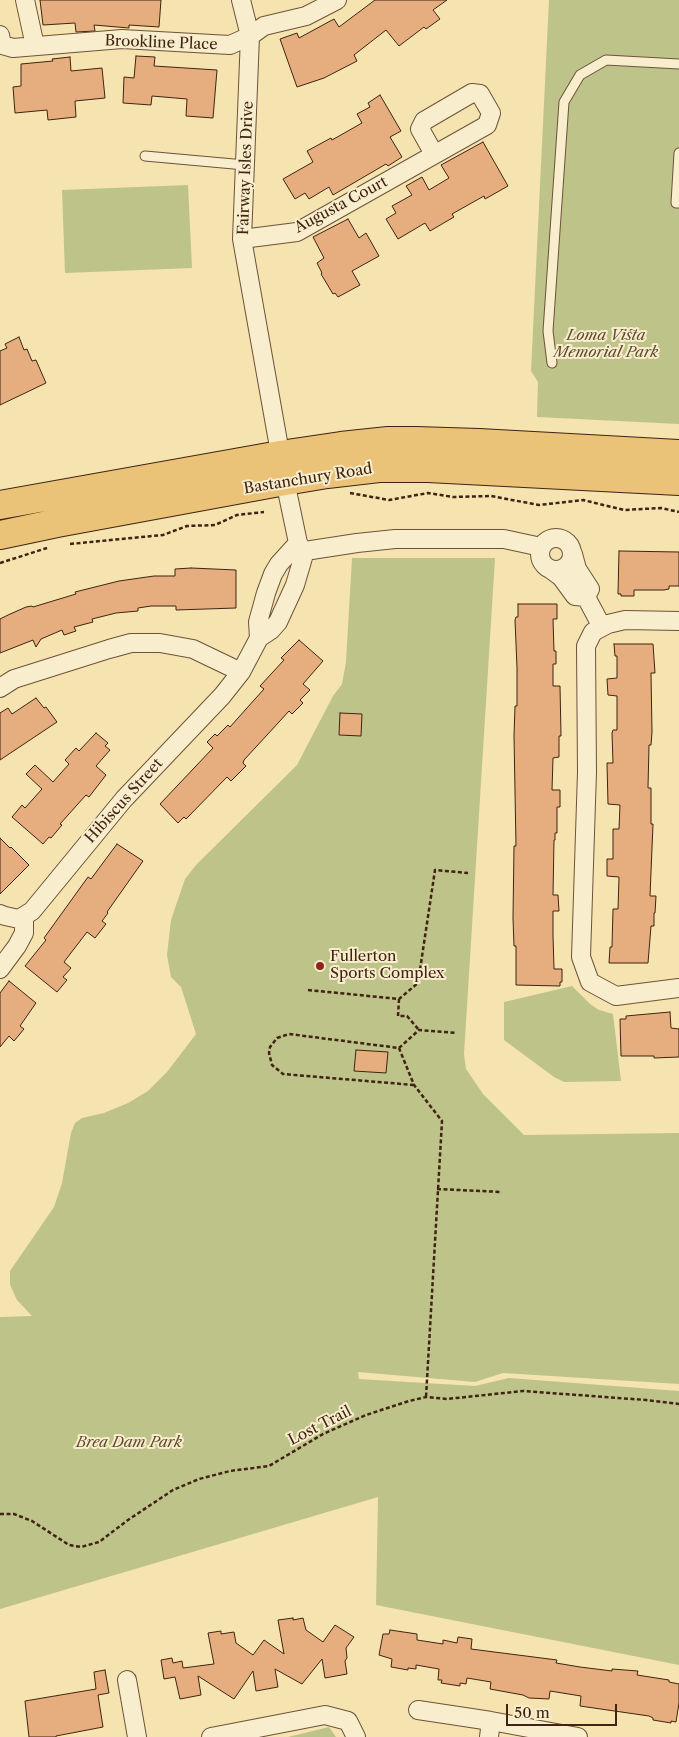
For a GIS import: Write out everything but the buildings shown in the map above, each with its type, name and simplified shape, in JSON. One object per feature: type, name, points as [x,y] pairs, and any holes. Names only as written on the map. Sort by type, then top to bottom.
[{"type":"main road","name":"Bastanchury Road","points":[[0,535],[57,523],[282,468],[350,445],[416,440],[679,454]]},
{"type":"main road","name":"Bastanchury Road","points":[[0,505],[48,495],[282,468],[327,474],[379,468],[428,468],[679,481]]},
{"type":"street","points":[[25,0],[35,46]]},
{"type":"street","name":"Fairway Isles Drive","points":[[241,0],[250,36],[242,239],[282,468],[302,547]]},
{"type":"street","name":"Brookline Place","points":[[0,36],[2,45],[13,48],[122,39],[230,45],[250,36],[264,26],[306,16],[337,0]]},
{"type":"street","name":"Augusta Court","points":[[242,239],[297,232],[434,154]]},
{"type":"street","points":[[557,538],[568,543],[577,569],[590,589],[586,597],[575,596],[561,577],[546,567],[540,558],[541,547],[550,539],[557,538]]},
{"type":"street","points":[[302,547],[395,539],[504,540],[541,547]]},
{"type":"street","name":"Hibiscus Street","points":[[24,916],[32,911],[124,799],[222,696],[241,672],[258,638],[258,622],[266,594],[279,564],[302,547]]},
{"type":"street","name":"Hibiscus Street","points":[[258,638],[271,630],[278,622],[295,585],[302,547]]},
{"type":"street","points":[[550,569],[556,571],[567,567],[571,562],[573,554]]},
{"type":"street","points":[[266,594],[272,602],[278,604],[287,603]]},
{"type":"street","points":[[586,597],[602,627]]},
{"type":"street","points":[[679,621],[625,620],[602,627],[593,632],[586,646],[587,772],[581,957],[590,982],[616,996],[679,988]]},
{"type":"street","points":[[0,688],[14,679],[131,643],[160,643],[193,649],[241,672]]},
{"type":"street","points":[[0,914],[19,919],[24,916],[24,933],[0,969]]},
{"type":"street","points":[[127,1680],[137,1737]]},
{"type":"street","points":[[418,1710],[490,1729],[578,1737]]},
{"type":"street","points":[[211,1737],[325,1715],[348,1720],[356,1737]]},
{"type":"lane","points":[[552,363],[548,331],[564,102],[580,75],[606,60],[679,64]]},
{"type":"lane","points":[[679,153],[676,203],[679,203]]},
{"type":"lane","points":[[145,156],[245,165]]},
{"type":"path","points":[[341,492],[389,500],[428,493],[453,497],[491,496],[539,505],[583,500],[624,510],[661,508],[679,512]]},
{"type":"path","points":[[68,544],[162,535],[187,526],[215,525],[237,515],[264,512]]},
{"type":"path","points":[[0,563],[51,547]]},
{"type":"path","points":[[457,1033],[419,1030],[407,1016],[398,1016],[399,1000],[418,984],[435,870],[468,873]]},
{"type":"path","points":[[308,990],[399,1000]]},
{"type":"path","points":[[414,1085],[288,1075],[275,1069],[270,1060],[269,1053],[274,1041],[283,1035],[290,1034],[398,1048],[419,1030]]},
{"type":"path","points":[[398,1048],[414,1085],[442,1121],[426,1397]]},
{"type":"path","points":[[437,1189],[502,1192]]},
{"type":"path","name":"Lost Trail","points":[[0,1514],[14,1514],[32,1521],[68,1545],[81,1548],[99,1542],[173,1490],[199,1479],[230,1471],[269,1466],[323,1434],[366,1415],[426,1397],[447,1398],[523,1391],[679,1404]]},
{"type":"green space","name":"Loma Vista Memorial Park","points":[[549,0],[679,0],[679,424],[537,417],[538,382],[531,371]]},
{"type":"green space","points":[[188,185],[192,268],[65,273],[62,190]]},
{"type":"green space","name":"Fullerton Sports Complex","points":[[352,558],[495,558],[464,1054],[466,1069],[483,1094],[524,1135],[679,1133],[679,1384],[503,1373],[475,1382],[358,1372],[359,1379],[475,1386],[509,1378],[679,1391],[679,1665],[376,1605],[378,1497],[0,1609],[0,1317],[32,1316],[17,1300],[10,1285],[10,1271],[54,1207],[62,1183],[71,1133],[75,1123],[82,1118],[104,1113],[128,1103],[148,1091],[167,1072],[196,1034],[181,987],[171,977],[167,955],[171,920],[185,879],[196,865],[297,765],[333,696],[342,684],[346,662]]},
{"type":"green space","points":[[572,986],[590,1004],[599,1010],[613,1014],[621,1081],[564,1082],[554,1077],[504,1040],[504,1002]]},
{"type":"green space","points":[[329,1727],[336,1737],[288,1737]]},
{"type":"place","name":"Fullerton Sports Complex","points":[[320,966]]},
{"type":"park label","name":"Brea Dam Park","points":[[129,1443]]}]
